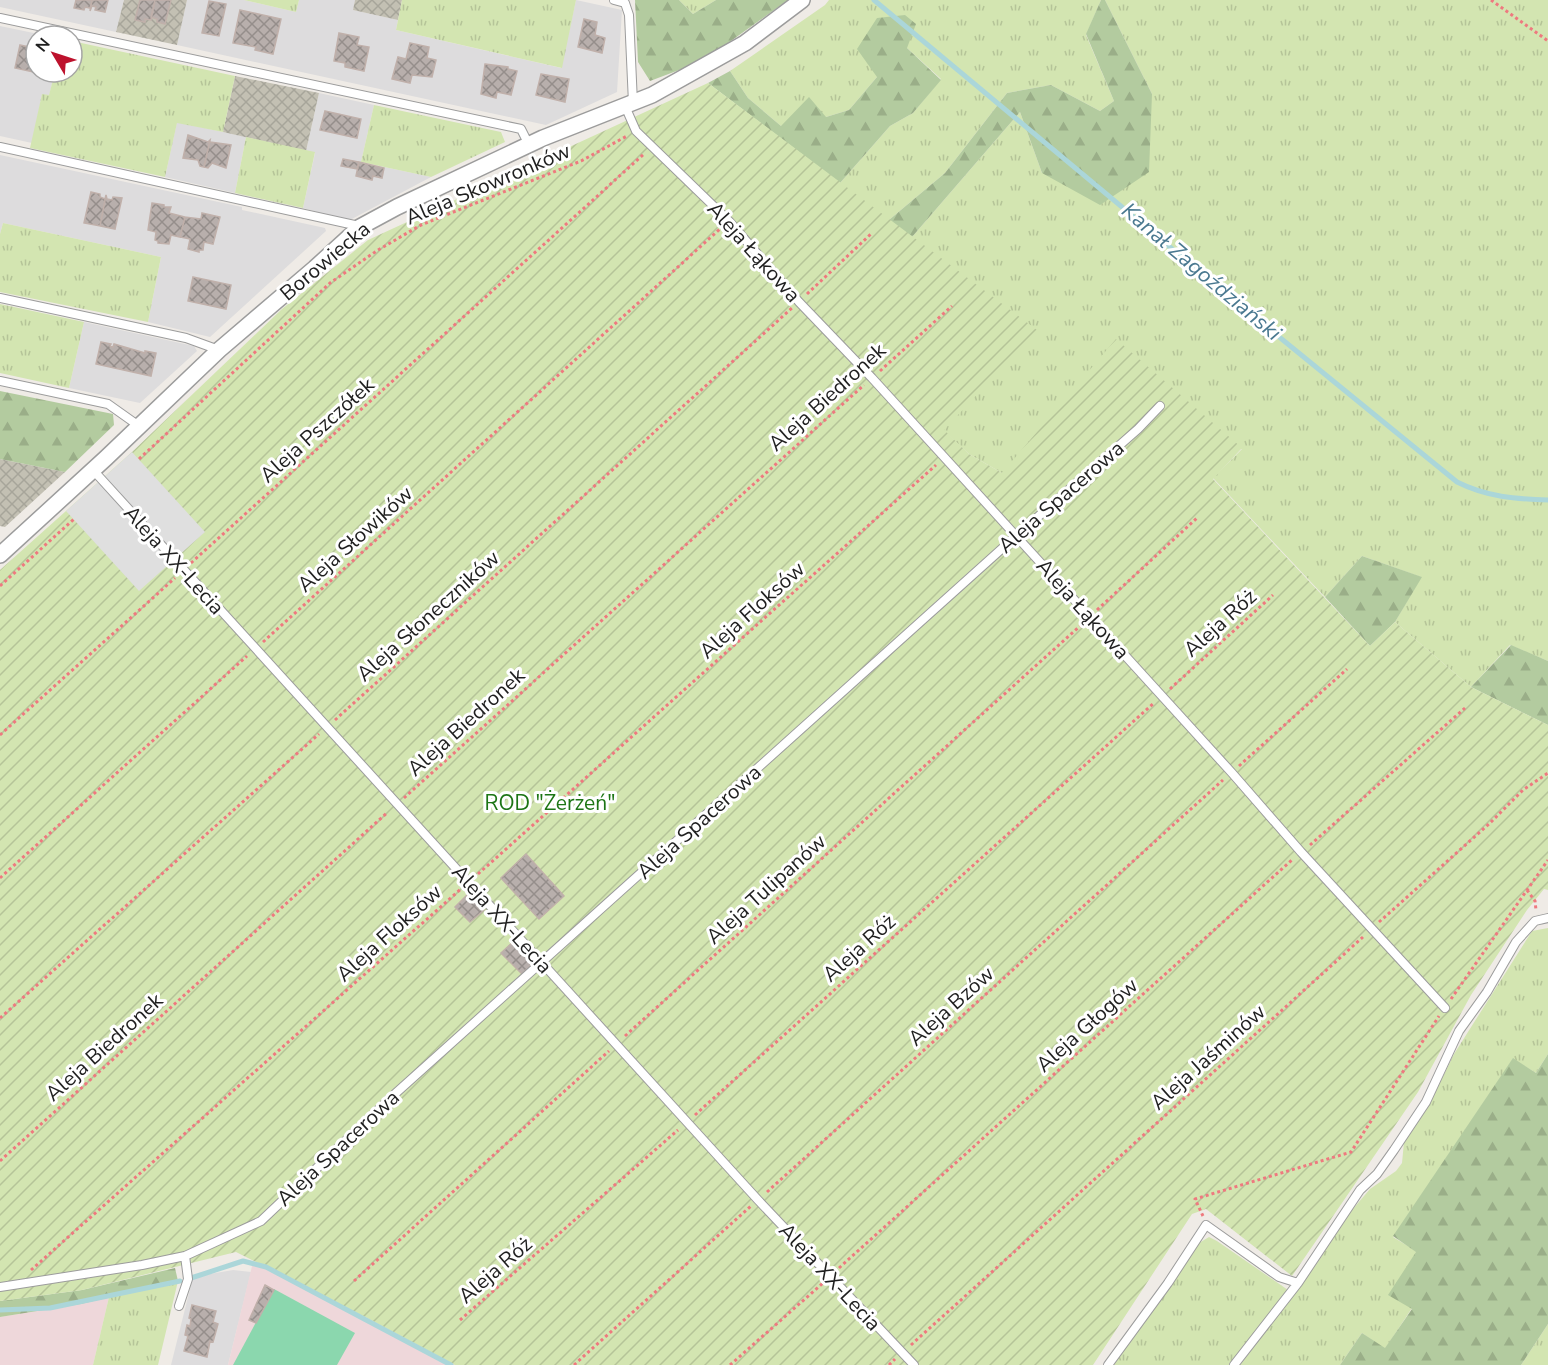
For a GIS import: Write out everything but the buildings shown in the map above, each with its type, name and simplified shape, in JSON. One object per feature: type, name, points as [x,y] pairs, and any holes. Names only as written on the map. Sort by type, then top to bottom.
[{"type":"street","name":"Borowiecka","points":[[1,551],[93,470],[219,350],[360,227],[397,207],[529,145],[652,95],[745,43],[802,0]]},
{"type":"lane","points":[[614,0],[625,3],[629,15],[629,104]]},
{"type":"lane","points":[[0,18],[521,129],[529,145]]},
{"type":"lane","name":"Aleja Łąkowa","points":[[629,104],[636,131],[729,221],[799,302],[872,378],[1090,616],[1301,852],[1445,1008]]},
{"type":"lane","points":[[0,147],[360,227]]},
{"type":"lane","points":[[0,298],[186,338],[219,350]]},
{"type":"lane","points":[[0,381],[108,404],[139,426]]},
{"type":"lane","name":"Aleja Spacerowa","points":[[0,1287],[185,1256],[235,1235],[261,1221],[397,1092],[1138,429],[1160,406]]},
{"type":"lane","name":"Aleja XX-Lecia","points":[[93,470],[758,1200],[914,1365]]},
{"type":"lane","points":[[1234,1365],[1298,1283],[1350,1204],[1387,1160],[1425,1102],[1459,1031],[1487,992],[1516,942],[1535,921],[1545,915]]},
{"type":"lane","points":[[1108,1365],[1206,1226],[1279,1277],[1298,1283]]},
{"type":"lane","points":[[179,1306],[188,1279],[185,1256]]},
{"type":"path","points":[[1491,0],[1548,41]]},
{"type":"path","name":"Aleja Skowronków","points":[[139,459],[330,283],[378,250],[421,225],[581,161],[636,131]]},
{"type":"path","name":"Aleja Pszczółek","points":[[0,735],[653,146]]},
{"type":"path","name":"Aleja Słowików","points":[[0,878],[729,221]]},
{"type":"path","name":"Aleja Słoneczników","points":[[0,1018],[327,727],[799,302],[872,233]]},
{"type":"path","name":"Aleja Biedronek","points":[[0,1161],[952,306]]},
{"type":"path","name":"Aleja Floksów","points":[[13,1285],[944,458]]},
{"type":"path","name":"Aleja Tulipanów","points":[[354,1281],[1197,518]]},
{"type":"path","points":[[0,586],[74,519]]},
{"type":"path","name":"Aleja Róż","points":[[460,1320],[687,1122],[1273,595]]},
{"type":"path","name":"Aleja Bzów","points":[[574,1365],[1347,669]]},
{"type":"path","name":"Aleja Głogów","points":[[730,1365],[1301,852],[1465,708]]},
{"type":"path","name":"Aleja Jaśminów","points":[[889,1365],[1489,824],[1523,790],[1548,773]]},
{"type":"path","points":[[1206,1226],[1195,1199],[1352,1152],[1445,1008],[1548,860]]},
{"type":"path","points":[[1526,890],[1535,901],[1535,910],[1545,915]]},
{"type":"shaded area","points":[[0,0],[124,0],[116,32],[0,7]]},
{"type":"shaded area","points":[[124,0],[187,0],[177,45],[116,32]]},
{"type":"shaded area","points":[[187,0],[244,0],[296,12],[299,0],[355,0],[353,10],[398,20],[396,30],[561,68],[576,0],[622,10],[617,92],[546,125],[177,45]]},
{"type":"shaded area","points":[[355,0],[402,0],[398,20],[353,10]]},
{"type":"shaded area","points":[[0,26],[24,31],[24,84],[52,84],[49,96],[42,95],[32,143],[0,136]]},
{"type":"shaded area","points":[[235,76],[319,93],[306,151],[223,132]]},
{"type":"shaded area","points":[[319,93],[374,105],[361,162],[431,177],[348,221],[303,208],[315,153],[306,151]]},
{"type":"shaded area","points":[[177,122],[246,137],[235,193],[165,177]]},
{"type":"shaded area","points":[[0,155],[242,207],[242,210],[325,228],[326,231],[210,337],[148,322],[161,257],[3,223],[0,234]]},
{"type":"shaded area","points":[[84,322],[194,346],[197,351],[140,403],[69,388]]},
{"type":"shaded area","points":[[132,452],[205,532],[139,591],[66,511]]},
{"type":"shaded area","points":[[0,459],[65,472],[5,527],[0,526]]},
{"type":"shaded area","points":[[253,1262],[369,1319],[455,1365],[228,1365]]},
{"type":"shaded area","points":[[233,1270],[251,1272],[228,1365],[171,1365],[193,1277]]},
{"type":"shaded area","points":[[109,1297],[93,1365],[0,1365],[0,1317],[81,1304]]},
{"type":"green space","points":[[244,0],[299,0],[296,12]]},
{"type":"green space","points":[[402,0],[576,0],[562,68],[396,30]]},
{"type":"green space","points":[[635,0],[679,0],[693,14],[716,0],[788,0],[703,61],[650,81],[638,62]]},
{"type":"green space","points":[[679,0],[716,0],[693,14]]},
{"type":"green space","points":[[829,0],[1101,0],[1086,35],[1114,101],[1100,111],[1051,85],[1007,93],[945,173],[889,220],[840,183],[890,126],[913,113],[941,79],[907,48],[877,77],[849,110],[781,126],[748,98],[730,71]]},
{"type":"green space","points":[[1101,0],[1105,0],[1152,94],[1149,172],[1100,205],[1042,173],[1020,112],[912,237],[889,220],[945,173],[1007,93],[1051,85],[1100,111],[1114,101],[1086,34]]},
{"type":"green space","points":[[1105,0],[1548,0],[1548,661],[1510,645],[1471,687],[1395,622],[1421,577],[1362,556],[1325,597],[1213,478],[1242,449],[1002,473],[969,454],[944,431],[912,237],[1020,112],[1042,173],[1152,94]]},
{"type":"green space","points":[[905,15],[916,24],[907,48],[941,80],[913,113],[890,126],[840,183],[708,83],[730,71],[748,98],[781,126],[809,97],[826,117],[849,110],[877,77],[857,49],[877,18]]},
{"type":"green space","points":[[84,44],[235,76],[223,132],[177,123],[165,177],[30,148],[42,94],[49,95],[52,84],[84,84]]},
{"type":"green space","name":"ROD \"Żerżeń\"","points":[[708,83],[1037,330],[944,430],[969,454],[1002,473],[1116,339],[1242,448],[1213,479],[1370,646],[1395,622],[1471,687],[1548,725],[1548,890],[1544,889],[1527,910],[1471,995],[1418,1092],[1292,1276],[1206,1209],[1192,1214],[1093,1365],[455,1365],[236,1252],[82,1290],[0,1301],[0,570],[132,452],[282,309],[368,240]]},
{"type":"green space","points":[[374,105],[501,132],[505,142],[431,177],[361,162]]},
{"type":"green space","points":[[246,137],[315,152],[303,208],[235,193]]},
{"type":"green space","points":[[3,223],[161,257],[148,322],[0,292],[0,234]]},
{"type":"green space","points":[[0,304],[84,322],[69,388],[0,373]]},
{"type":"green space","points":[[0,391],[113,414],[114,425],[65,472],[0,459]]},
{"type":"green space","points":[[1362,556],[1422,577],[1395,622],[1370,646],[1325,597]]},
{"type":"green space","points":[[1511,645],[1548,661],[1548,725],[1471,687]]},
{"type":"green space","points":[[1548,928],[1548,1054],[1536,1073],[1513,1059],[1393,1237],[1416,1251],[1412,1308],[1385,1349],[1362,1333],[1340,1365],[1240,1365],[1315,1266],[1352,1210],[1370,1189],[1396,1171],[1402,1163],[1404,1142],[1428,1107],[1454,1054],[1532,931]]},
{"type":"green space","points":[[1548,1054],[1548,1324],[1521,1365],[1340,1365],[1362,1333],[1385,1348],[1412,1309],[1388,1295],[1416,1252],[1393,1236],[1513,1058],[1536,1073]]},
{"type":"green space","points":[[1209,1237],[1288,1290],[1230,1365],[1112,1365],[1199,1243]]},
{"type":"green space","points":[[175,1268],[178,1281],[81,1304],[0,1317],[0,1301],[82,1290]]},
{"type":"green space","points":[[178,1281],[158,1365],[93,1365],[109,1297]]},
{"type":"green space","points":[[274,1289],[355,1333],[337,1365],[233,1365]]},
{"type":"green space","points":[[1548,1324],[1548,1365],[1521,1365]]},
{"type":"waterway","name":"Kanał Zagoździański","points":[[874,0],[1219,288],[1457,482],[1479,491],[1501,496],[1548,500]]},
{"type":"waterway","points":[[191,1278],[243,1261],[266,1267],[451,1365]]},
{"type":"waterway","points":[[0,1310],[50,1308],[180,1281]]}]
